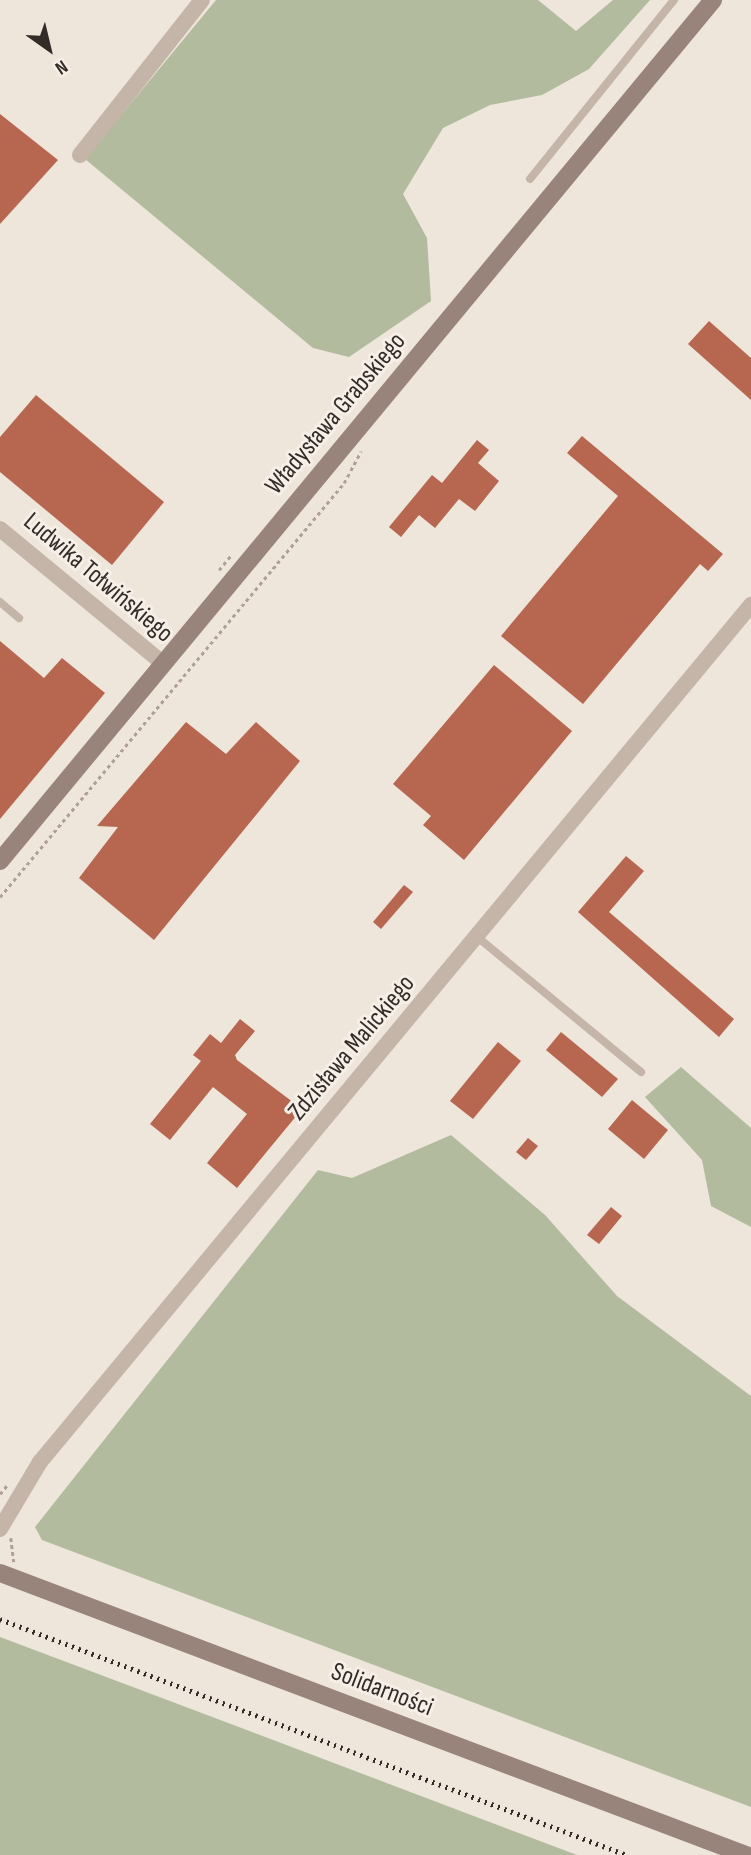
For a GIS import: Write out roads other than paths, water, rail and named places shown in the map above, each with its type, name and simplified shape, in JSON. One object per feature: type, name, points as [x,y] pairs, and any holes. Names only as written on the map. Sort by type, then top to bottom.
[{"type":"street","points":[[80,155],[202,0]]},
{"type":"street","name":"Władysława Grabskiego","points":[[0,861],[713,0]]},
{"type":"street","name":"Ludwika Tołwińskiego","points":[[0,529],[164,664]]},
{"type":"street","name":"Zdzisława Malickiego","points":[[0,1529],[40,1462],[751,605]]},
{"type":"street","name":"Solidarności","points":[[0,1573],[746,1855]]},
{"type":"lane","points":[[530,178],[674,0]]},
{"type":"lane","points":[[0,602],[19,618]]},
{"type":"lane","points":[[476,936],[641,1072]]},
{"type":"railway","points":[[0,1619],[627,1855]]}]
